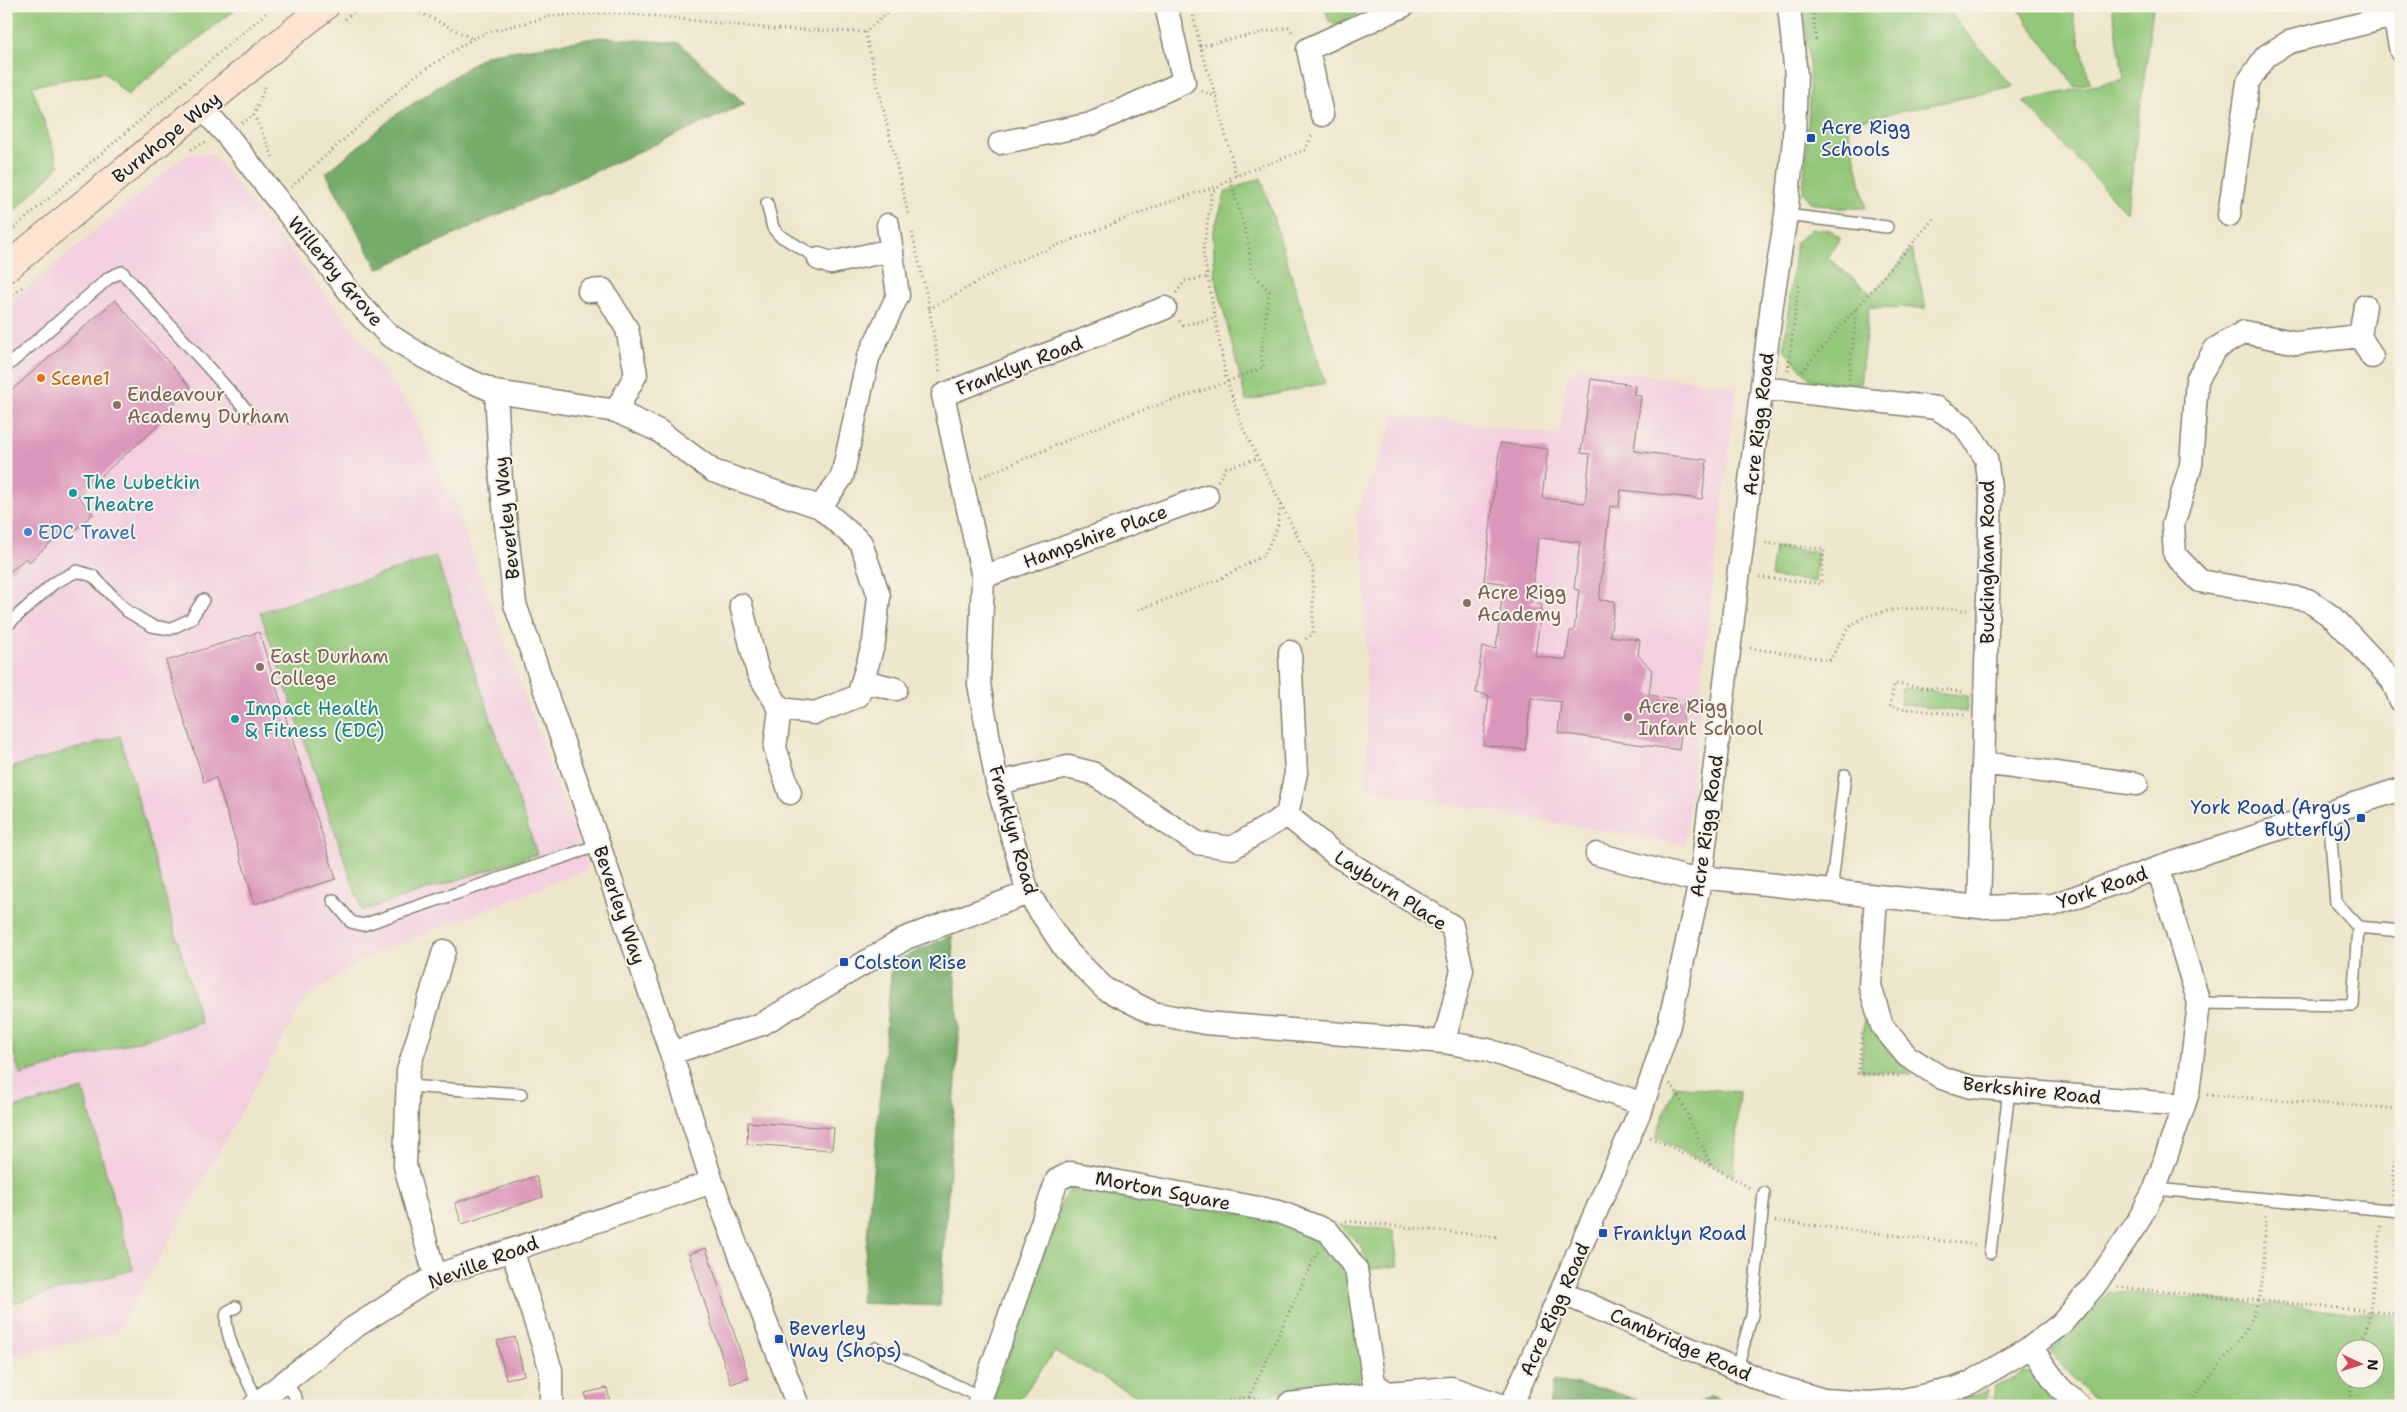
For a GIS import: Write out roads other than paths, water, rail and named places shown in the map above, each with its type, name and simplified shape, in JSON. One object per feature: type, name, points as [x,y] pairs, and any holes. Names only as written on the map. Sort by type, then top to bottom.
[{"type":"main road","name":"Burnhope Way","points":[[6,268],[202,108],[332,15]]},
{"type":"street","points":[[1000,143],[1091,124],[1184,82],[1166,6]]},
{"type":"street","points":[[1322,115],[1308,49],[1373,12],[1403,6]]},
{"type":"street","name":"Acre Rigg Road","points":[[1511,1406],[1642,1104],[1669,1025],[1701,877],[1772,304],[1786,215],[1794,139],[1796,76],[1789,6]]},
{"type":"street","points":[[2229,215],[2248,82],[2266,56],[2289,42],[2398,15],[2401,51]]},
{"type":"street","name":"Willerby Grove","points":[[202,108],[226,134],[359,304],[389,335],[459,376],[496,392],[616,411],[659,431],[713,471],[820,507],[861,543],[878,596],[874,642],[858,696],[815,713],[780,708]]},
{"type":"street","points":[[820,507],[842,477],[868,358],[898,295],[888,225]]},
{"type":"street","points":[[819,259],[831,263],[892,250]]},
{"type":"street","points":[[589,291],[604,290],[627,328],[636,374],[616,411]]},
{"type":"street","points":[[2366,306],[2360,336],[2372,357]]},
{"type":"street","name":"Franklyn Road","points":[[1165,308],[944,395],[983,577],[979,684],[997,782],[1028,893],[1065,949],[1105,989],[1153,1013],[1205,1023],[1444,1042],[1488,1050],[1642,1104]]},
{"type":"street","points":[[2360,336],[2297,343],[2244,332],[2214,350],[2197,380],[2191,465],[2172,525],[2175,554],[2200,582],[2308,600],[2335,619],[2392,666],[2392,680],[2401,702]]},
{"type":"street","name":"Buckingham Road","points":[[1763,388],[1937,408],[1964,426],[1986,458],[1991,494],[1979,907]]},
{"type":"street","name":"Beverley Way","points":[[496,392],[501,480],[515,604],[671,1053],[712,1182],[798,1406]]},
{"type":"street","name":"Hampshire Place","points":[[983,577],[1207,496]]},
{"type":"street","points":[[741,605],[758,673],[780,708],[775,748],[790,793]]},
{"type":"street","points":[[997,782],[1068,767],[1092,773],[1197,844],[1232,848],[1287,815],[1296,773],[1290,652]]},
{"type":"street","points":[[863,681],[896,689]]},
{"type":"street","points":[[1983,763],[2137,784]]},
{"type":"street","name":"York Road","points":[[1597,854],[1687,878],[1701,877],[1979,907],[2053,905],[2158,868],[2401,789]]},
{"type":"street","name":"Layburn Place","points":[[1287,815],[1336,855],[1452,926],[1462,970],[1444,1042]]},
{"type":"street","name":"Cambridge Road","points":[[1562,1292],[1773,1385],[1824,1403],[1894,1401],[1954,1389],[1970,1383],[2031,1347],[2061,1324],[2095,1285],[2137,1223],[2156,1189],[2186,1099],[2199,1003],[2158,868]]},
{"type":"street","points":[[671,1053],[762,1024],[906,938],[1028,893]]},
{"type":"street","name":"Berkshire Road","points":[[1876,897],[1870,986],[1882,1026],[1907,1056],[1942,1078],[1971,1087],[2186,1099]]},
{"type":"street","points":[[435,1276],[405,1166],[408,1071],[444,952]]},
{"type":"street","name":"Morton Square","points":[[979,1402],[1056,1180],[1071,1173],[1279,1212],[1328,1232],[1356,1269],[1374,1383],[1387,1392]]},
{"type":"street","name":"Neville Road","points":[[256,1404],[353,1328],[435,1276],[712,1182]]},
{"type":"street","points":[[512,1250],[551,1370],[551,1406]]},
{"type":"street","points":[[2031,1347],[2059,1387],[2079,1406]]},
{"type":"street","points":[[1289,1404],[1387,1392],[1451,1388],[1504,1406]]},
{"type":"lane","points":[[767,203],[772,228],[779,235],[819,259]]},
{"type":"lane","points":[[1786,215],[1887,227]]},
{"type":"lane","points":[[6,367],[110,277],[122,272],[252,416]]},
{"type":"lane","points":[[6,626],[54,583],[77,571],[93,576],[127,611],[152,626],[170,629],[191,619],[203,600]]},
{"type":"lane","points":[[1831,892],[1845,775]]},
{"type":"lane","points":[[2329,813],[2336,903],[2358,927],[2401,931]]},
{"type":"lane","points":[[333,900],[351,922],[363,925],[599,845]]},
{"type":"lane","points":[[2199,1003],[2352,1005],[2358,927]]},
{"type":"lane","points":[[408,1086],[521,1094]]},
{"type":"lane","points":[[1990,1250],[2009,1090]]},
{"type":"lane","points":[[2156,1189],[2391,1210]]},
{"type":"lane","points":[[1737,1368],[1752,1315],[1764,1194]]},
{"type":"lane","points":[[236,1307],[227,1312],[228,1330],[256,1404]]},
{"type":"lane","points":[[876,1348],[979,1402]]},
{"type":"lane","points":[[286,1382],[296,1398],[297,1406]]},
{"type":"place","name":"Acre Rigg Schools","points":[[1811,138]]},
{"type":"place","name":"Scene1","points":[[41,378]]},
{"type":"place","name":"Endeavour Academy Durham","points":[[117,405]]},
{"type":"place","name":"The Lubetkin Theatre","points":[[73,493]]},
{"type":"place","name":"EDC Travel","points":[[28,532]]},
{"type":"place","name":"Acre Rigg Academy","points":[[1467,603]]},
{"type":"place","name":"East Durham College","points":[[260,667]]},
{"type":"place","name":"Acre Rigg Infant School","points":[[1628,717]]},
{"type":"place","name":"Impact Health & Fitness (EDC)","points":[[235,719]]},
{"type":"place","name":"York Road (Argus Butterfly)","points":[[2361,818]]},
{"type":"place","name":"Colston Rise","points":[[844,962]]},
{"type":"place","name":"Franklyn Road","points":[[1603,1233]]},
{"type":"place","name":"Beverley Way (Shops)","points":[[779,1339]]}]
